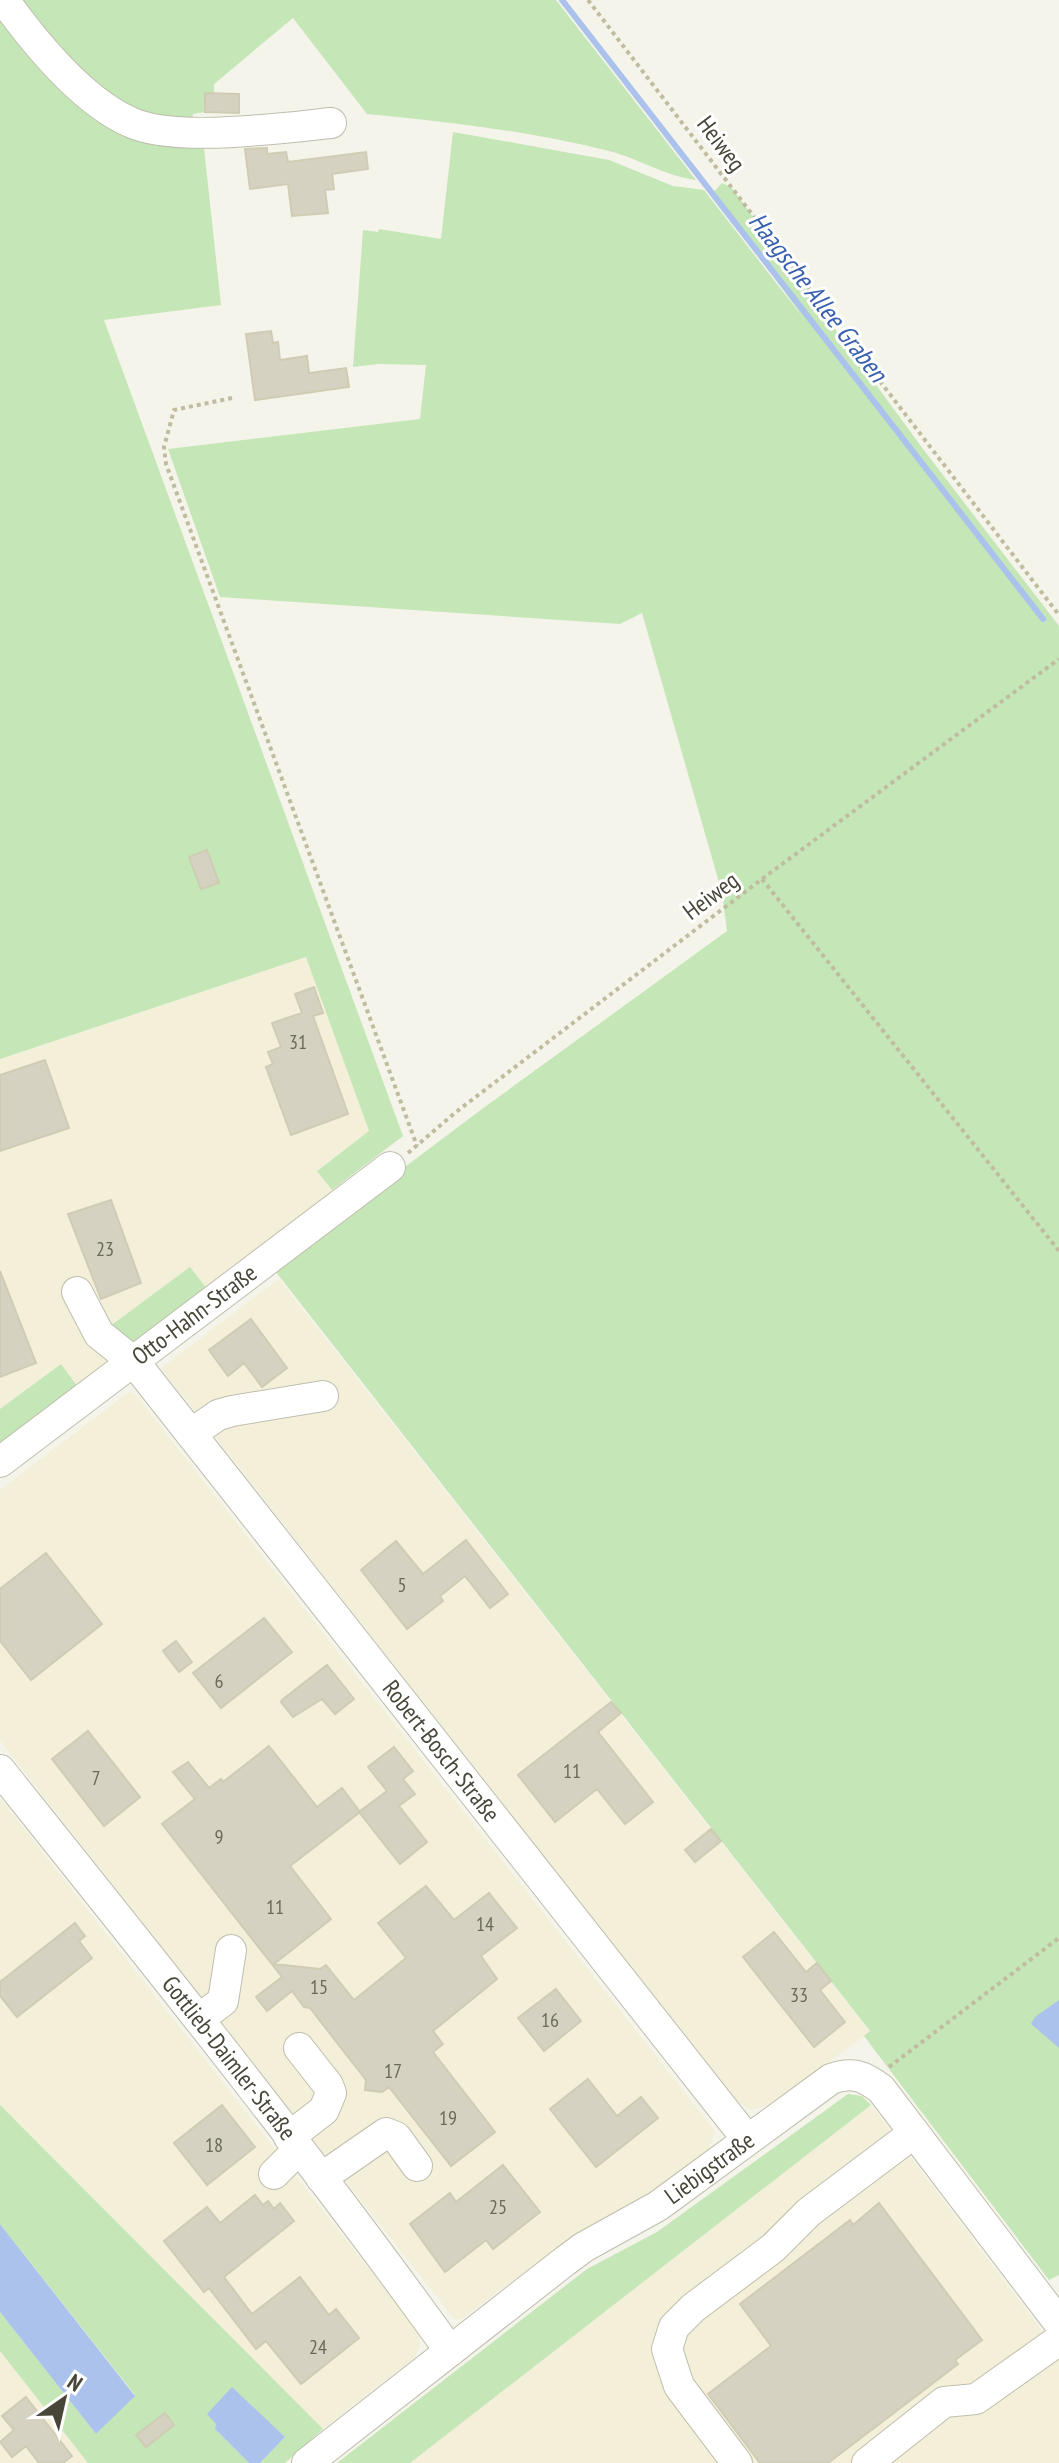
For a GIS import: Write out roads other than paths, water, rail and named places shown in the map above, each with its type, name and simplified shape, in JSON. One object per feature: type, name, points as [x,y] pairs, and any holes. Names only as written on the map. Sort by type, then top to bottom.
[{"type":"street","points":[[4,0],[32,38],[79,84],[104,108],[132,123],[159,130],[208,132],[331,123]]},
{"type":"street","name":"Otto-Hahn-Straße","points":[[0,1462],[135,1363],[390,1167]]},
{"type":"street","name":"Robert-Bosch-Straße","points":[[77,1292],[99,1334],[135,1363],[747,2139]]},
{"type":"street","points":[[191,1434],[218,1415],[323,1396]]},
{"type":"street","name":"Gottlieb-Daimler-Straße","points":[[0,1770],[199,2019],[450,2351]]},
{"type":"street","points":[[199,2019],[223,2001],[231,1950]]},
{"type":"street","points":[[274,2174],[294,2143],[324,2110],[331,2093],[299,2048]]},
{"type":"street","name":"Liebigstraße","points":[[307,2463],[584,2247],[658,2206],[831,2079],[851,2074],[871,2081],[881,2089],[914,2133]]},
{"type":"street","points":[[321,2178],[386,2133],[396,2137],[417,2166]]},
{"type":"street","points":[[737,2463],[679,2386],[667,2349],[674,2327],[693,2308],[773,2248],[809,2212],[914,2133],[1059,2323]]},
{"type":"street","points":[[867,2463],[944,2402],[976,2399],[1059,2340]]},
{"type":"water","points":[[1059,2000],[1059,2048],[1031,2024],[1035,2017]]},
{"type":"water","points":[[0,2224],[135,2396],[96,2434],[0,2312]]},
{"type":"water","points":[[232,2387],[285,2437],[260,2463],[249,2463],[215,2429],[216,2424],[207,2414]]},
{"type":"waterway","name":"Haagsche Allee Graben","points":[[562,0],[1043,619]]}]
